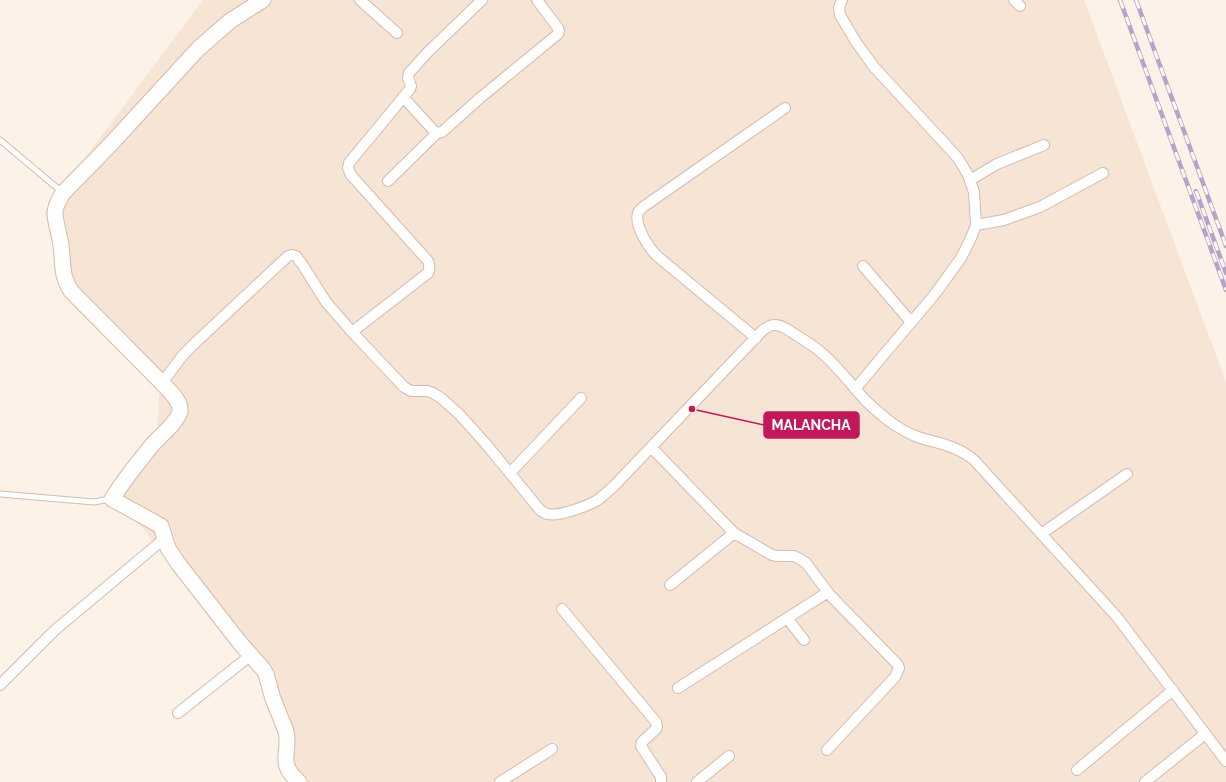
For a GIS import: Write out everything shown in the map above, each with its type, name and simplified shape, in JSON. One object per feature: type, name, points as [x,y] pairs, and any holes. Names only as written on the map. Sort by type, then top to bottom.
[{"type":"street","points":[[263,0],[230,21],[198,50],[110,145],[63,192],[55,212],[62,248],[63,272],[66,283],[176,398],[179,405],[180,411],[176,419],[152,445],[112,499],[161,526],[171,554],[240,643],[259,663],[266,674],[273,699],[286,731],[286,764],[289,772],[299,782]]},
{"type":"street","points":[[360,0],[397,33]]},
{"type":"street","points":[[352,332],[428,274],[430,270],[428,261],[352,175],[348,168],[349,163],[403,98],[411,86],[408,73],[482,0]]},
{"type":"street","points":[[388,181],[437,133],[442,132],[480,98],[558,34],[558,28],[537,0]]},
{"type":"street","points":[[842,0],[839,8],[840,15],[856,42],[874,67],[958,158],[970,180],[974,192],[976,225],[961,258],[935,294],[855,389]]},
{"type":"street","points":[[403,98],[437,133]]},
{"type":"street","points":[[756,338],[657,256],[645,240],[638,224],[638,212],[784,108]]},
{"type":"street","points":[[970,180],[997,164],[1044,145]]},
{"type":"street","points":[[976,225],[1004,220],[1040,207],[1103,173]]},
{"type":"street","points":[[162,383],[183,355],[205,333],[288,256],[296,256],[326,302],[352,332],[407,389],[411,391],[433,393],[441,398],[459,414],[486,444],[540,510],[549,515],[558,514],[585,506],[596,501],[613,487],[768,326],[774,324],[783,327],[814,346],[825,355],[855,389],[892,424],[918,437],[953,447],[974,460],[1116,617],[1226,761]]},
{"type":"street","points":[[863,266],[911,322]]},
{"type":"street","points":[[510,473],[581,398]]},
{"type":"street","points":[[651,447],[734,532],[772,555],[794,556],[800,559],[810,568],[828,592],[896,661],[899,668],[895,677],[827,750]]},
{"type":"street","points":[[1041,534],[1127,474]]},
{"type":"street","points":[[670,585],[734,532]]},
{"type":"street","points":[[0,685],[39,645],[166,538]]},
{"type":"street","points":[[678,688],[828,592]]},
{"type":"street","points":[[562,608],[656,722],[656,729],[642,742],[641,746],[660,778],[667,782]]},
{"type":"street","points":[[787,618],[804,640]]},
{"type":"street","points":[[178,713],[251,655]]},
{"type":"street","points":[[1077,770],[1172,690]]},
{"type":"street","points":[[1145,782],[1205,734]]},
{"type":"street","points":[[500,782],[552,749]]},
{"type":"street","points":[[697,782],[729,756]]},
{"type":"lane","points":[[0,140],[63,192]]},
{"type":"lane","points":[[0,494],[94,502],[112,499]]},
{"type":"shaded area","points":[[203,0],[1084,0],[1226,382],[1226,782],[298,782],[256,665],[121,502],[157,431],[160,387],[64,288],[45,212]]},
{"type":"railway","points":[[1120,0],[1226,290]]},
{"type":"railway","points":[[1136,0],[1226,246]]},
{"type":"railway","points":[[1196,191],[1226,273]]},
{"type":"place","name":"MALANCHA","points":[[692,409]]}]
